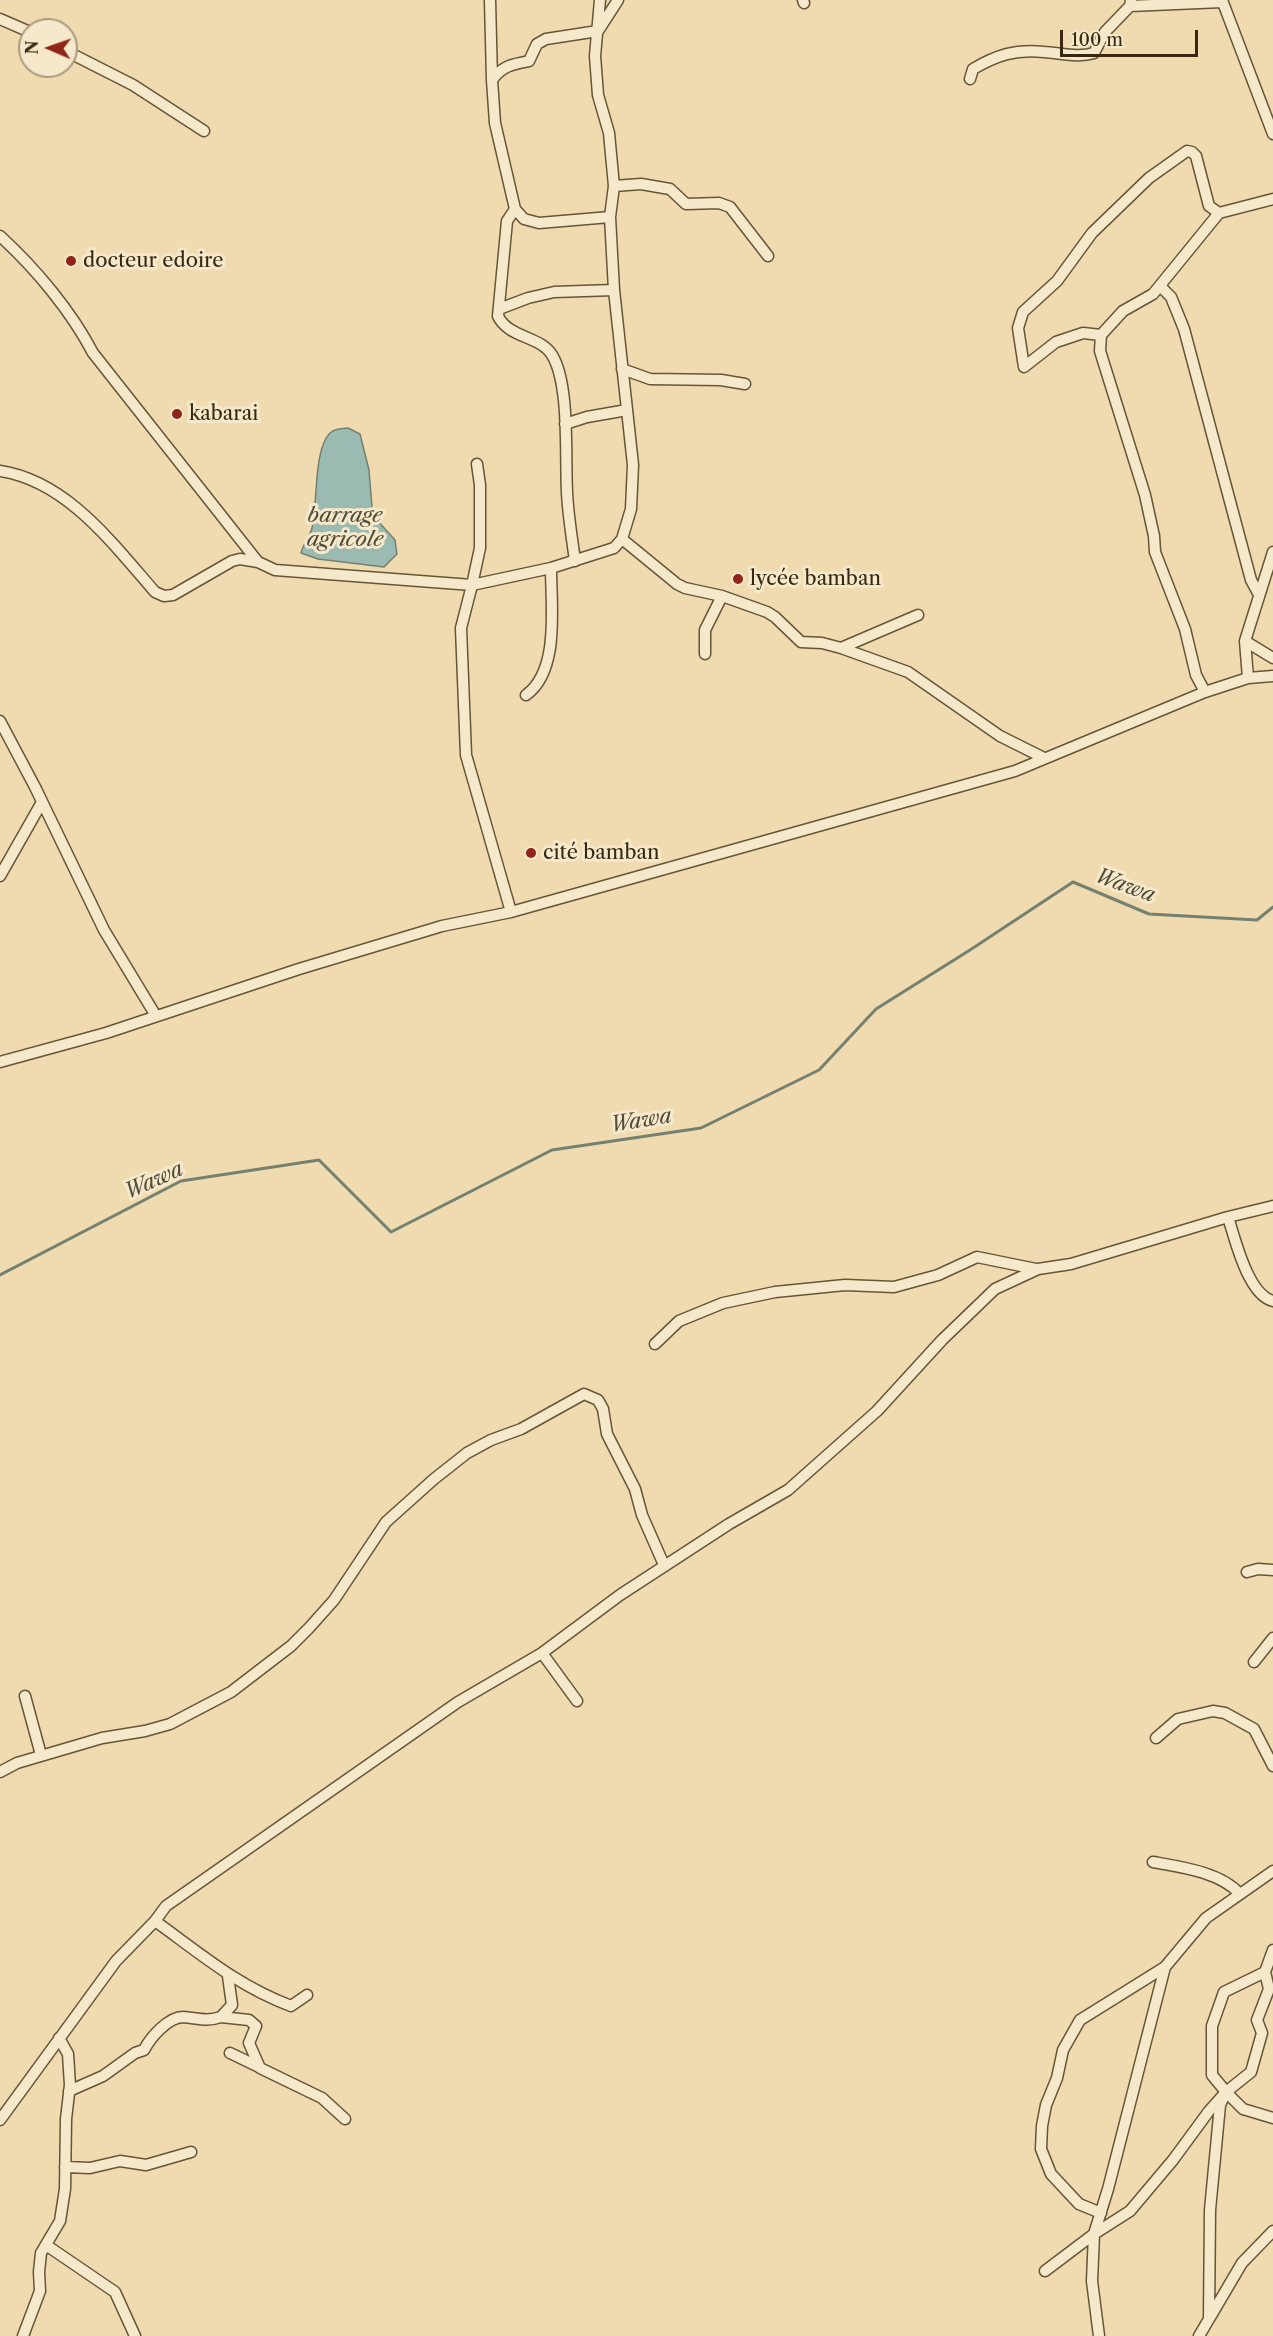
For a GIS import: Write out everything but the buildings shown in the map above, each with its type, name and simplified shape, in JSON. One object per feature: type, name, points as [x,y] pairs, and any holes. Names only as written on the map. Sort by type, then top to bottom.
[{"type":"street","points":[[490,0],[495,123],[515,209],[524,219],[539,223],[610,217]]},
{"type":"street","points":[[970,79],[973,69],[997,56],[1040,51],[1084,56],[1095,53],[1105,32],[1130,3],[1222,1],[1273,134]]},
{"type":"street","points":[[0,471],[26,477],[56,493],[93,524],[156,592],[164,596],[173,594],[232,561],[240,559],[258,562],[275,570],[472,585],[551,568],[614,548],[622,539],[631,509],[633,465],[614,290],[610,217],[614,186],[609,134],[598,95],[595,56],[598,31],[608,3]]},
{"type":"street","points":[[0,19],[18,27]]},
{"type":"street","points":[[492,80],[499,71],[510,64],[529,61],[537,44],[546,39],[598,31]]},
{"type":"street","points":[[78,57],[133,85],[204,131]]},
{"type":"street","points":[[1101,335],[1083,333],[1056,342],[1024,367],[1018,328],[1023,312],[1057,281],[1068,262],[1092,233],[1149,178],[1187,151],[1192,152],[1196,156],[1209,206],[1219,213]]},
{"type":"street","points":[[614,186],[641,184],[670,189],[686,204],[719,203],[730,207],[768,256]]},
{"type":"street","points":[[1205,692],[1196,675],[1185,628],[1155,552],[1145,495],[1100,351],[1101,335],[1123,311],[1153,294],[1219,213],[1273,198]]},
{"type":"street","points":[[515,209],[507,221],[498,316],[500,322],[547,346],[559,368],[565,424],[567,493],[575,561]]},
{"type":"street","points":[[0,236],[77,323],[93,353],[258,562]]},
{"type":"street","points":[[1160,286],[1171,297],[1184,329],[1251,580],[1258,593]]},
{"type":"street","points":[[499,309],[528,298],[554,292],[614,290]]},
{"type":"street","points":[[622,369],[650,379],[721,380],[745,384]]},
{"type":"street","points":[[565,424],[587,417],[627,410]]},
{"type":"street","points":[[477,464],[480,485],[480,548],[460,628],[466,755],[511,912]]},
{"type":"street","points":[[622,539],[685,588],[722,596],[767,612],[776,617],[801,642],[822,643],[841,648],[908,672],[1000,736],[1044,759]]},
{"type":"street","points":[[1248,678],[1245,641],[1258,593],[1273,552]]},
{"type":"street","points":[[526,695],[540,681],[551,649],[551,568]]},
{"type":"street","points":[[705,654],[705,630],[722,596]]},
{"type":"street","points":[[841,648],[918,615]]},
{"type":"street","points":[[1245,641],[1273,658]]},
{"type":"street","points":[[0,1062],[106,1033],[299,969],[442,926],[511,912],[1003,774],[1205,692],[1248,678],[1273,676]]},
{"type":"street","points":[[0,721],[104,930],[156,1016]]},
{"type":"street","points":[[0,876],[42,802]]},
{"type":"street","points":[[0,2120],[116,1961],[155,1921],[165,1906],[458,1702],[542,1653],[620,1594],[729,1524],[788,1490],[877,1411],[942,1340],[995,1289],[1038,1269],[1071,1264],[1228,1217],[1273,1206]]},
{"type":"street","points":[[1228,1217],[1250,1281],[1268,1300],[1273,1301]]},
{"type":"street","points":[[655,1344],[679,1321],[723,1303],[775,1292],[845,1285],[894,1287],[938,1275],[977,1257],[1038,1269]]},
{"type":"street","points":[[0,1772],[17,1763],[41,1755],[102,1738],[145,1731],[170,1724],[238,1687],[291,1646],[309,1628],[334,1600],[386,1522],[434,1479],[467,1453],[491,1440],[521,1429],[584,1394],[597,1400],[603,1409],[608,1434],[635,1489],[642,1515],[664,1565]]},
{"type":"street","points":[[1247,1572],[1258,1569],[1273,1570]]},
{"type":"street","points":[[1254,1662],[1273,1638]]},
{"type":"street","points":[[542,1653],[577,1701]]},
{"type":"street","points":[[25,1696],[41,1755]]},
{"type":"street","points":[[1156,1738],[1178,1719],[1213,1711],[1225,1713],[1254,1729],[1273,1766]]},
{"type":"street","points":[[1153,1862],[1194,1869],[1234,1887],[1240,1894]]},
{"type":"street","points":[[1101,2213],[1079,2204],[1051,2174],[1041,2149],[1046,2105],[1057,2078],[1063,2050],[1080,2020],[1165,1967],[1206,1918],[1273,1873]]},
{"type":"street","points":[[155,1921],[228,1976],[266,1996],[291,2006],[307,1995]]},
{"type":"street","points":[[1045,2271],[1094,2234],[1130,2211],[1226,2092],[1251,2072],[1262,2033],[1257,2020],[1269,1989],[1264,1972],[1273,1950]]},
{"type":"street","points":[[1099,2336],[1092,2281],[1094,2234],[1165,1967]]},
{"type":"street","points":[[1264,1972],[1224,1992],[1212,2026],[1212,2075],[1243,2109],[1273,2118]]},
{"type":"street","points":[[69,2091],[103,2076],[135,2053],[144,2050],[149,2039],[173,2020],[182,2017],[214,2020],[221,2017],[232,2005],[228,1976]]},
{"type":"street","points":[[221,2017],[249,2020],[256,2026],[249,2043],[254,2059],[260,2068]]},
{"type":"street","points":[[22,2336],[40,2291],[41,2253],[60,2221],[65,2189],[66,2119],[69,2091],[68,2054],[59,2038]]},
{"type":"street","points":[[230,2053],[315,2094],[331,2104],[345,2119]]},
{"type":"street","points":[[1209,2318],[1210,2210],[1220,2105],[1226,2092]]},
{"type":"street","points":[[65,2168],[90,2168],[120,2161],[146,2165],[190,2152]]},
{"type":"street","points":[[1199,2336],[1242,2263],[1273,2230]]},
{"type":"street","points":[[45,2245],[115,2292],[135,2336]]},
{"type":"water","name":"barrage agricole","points":[[348,428],[360,434],[369,470],[372,507],[376,519],[395,540],[397,554],[384,567],[318,559],[301,553],[312,528],[318,464],[325,441],[332,431]]},
{"type":"waterway","name":"Wawa","points":[[0,1275],[181,1181],[319,1160],[391,1232],[552,1150],[701,1128],[819,1070],[876,1009],[1073,882],[1149,914],[1257,920],[1273,907]]},
{"type":"place","name":"docteur edoire","points":[[71,261]]},
{"type":"place","name":"kabarai","points":[[177,414]]},
{"type":"place","name":"lycée bamban","points":[[738,579]]},
{"type":"place","name":"cité bamban","points":[[531,853]]}]
